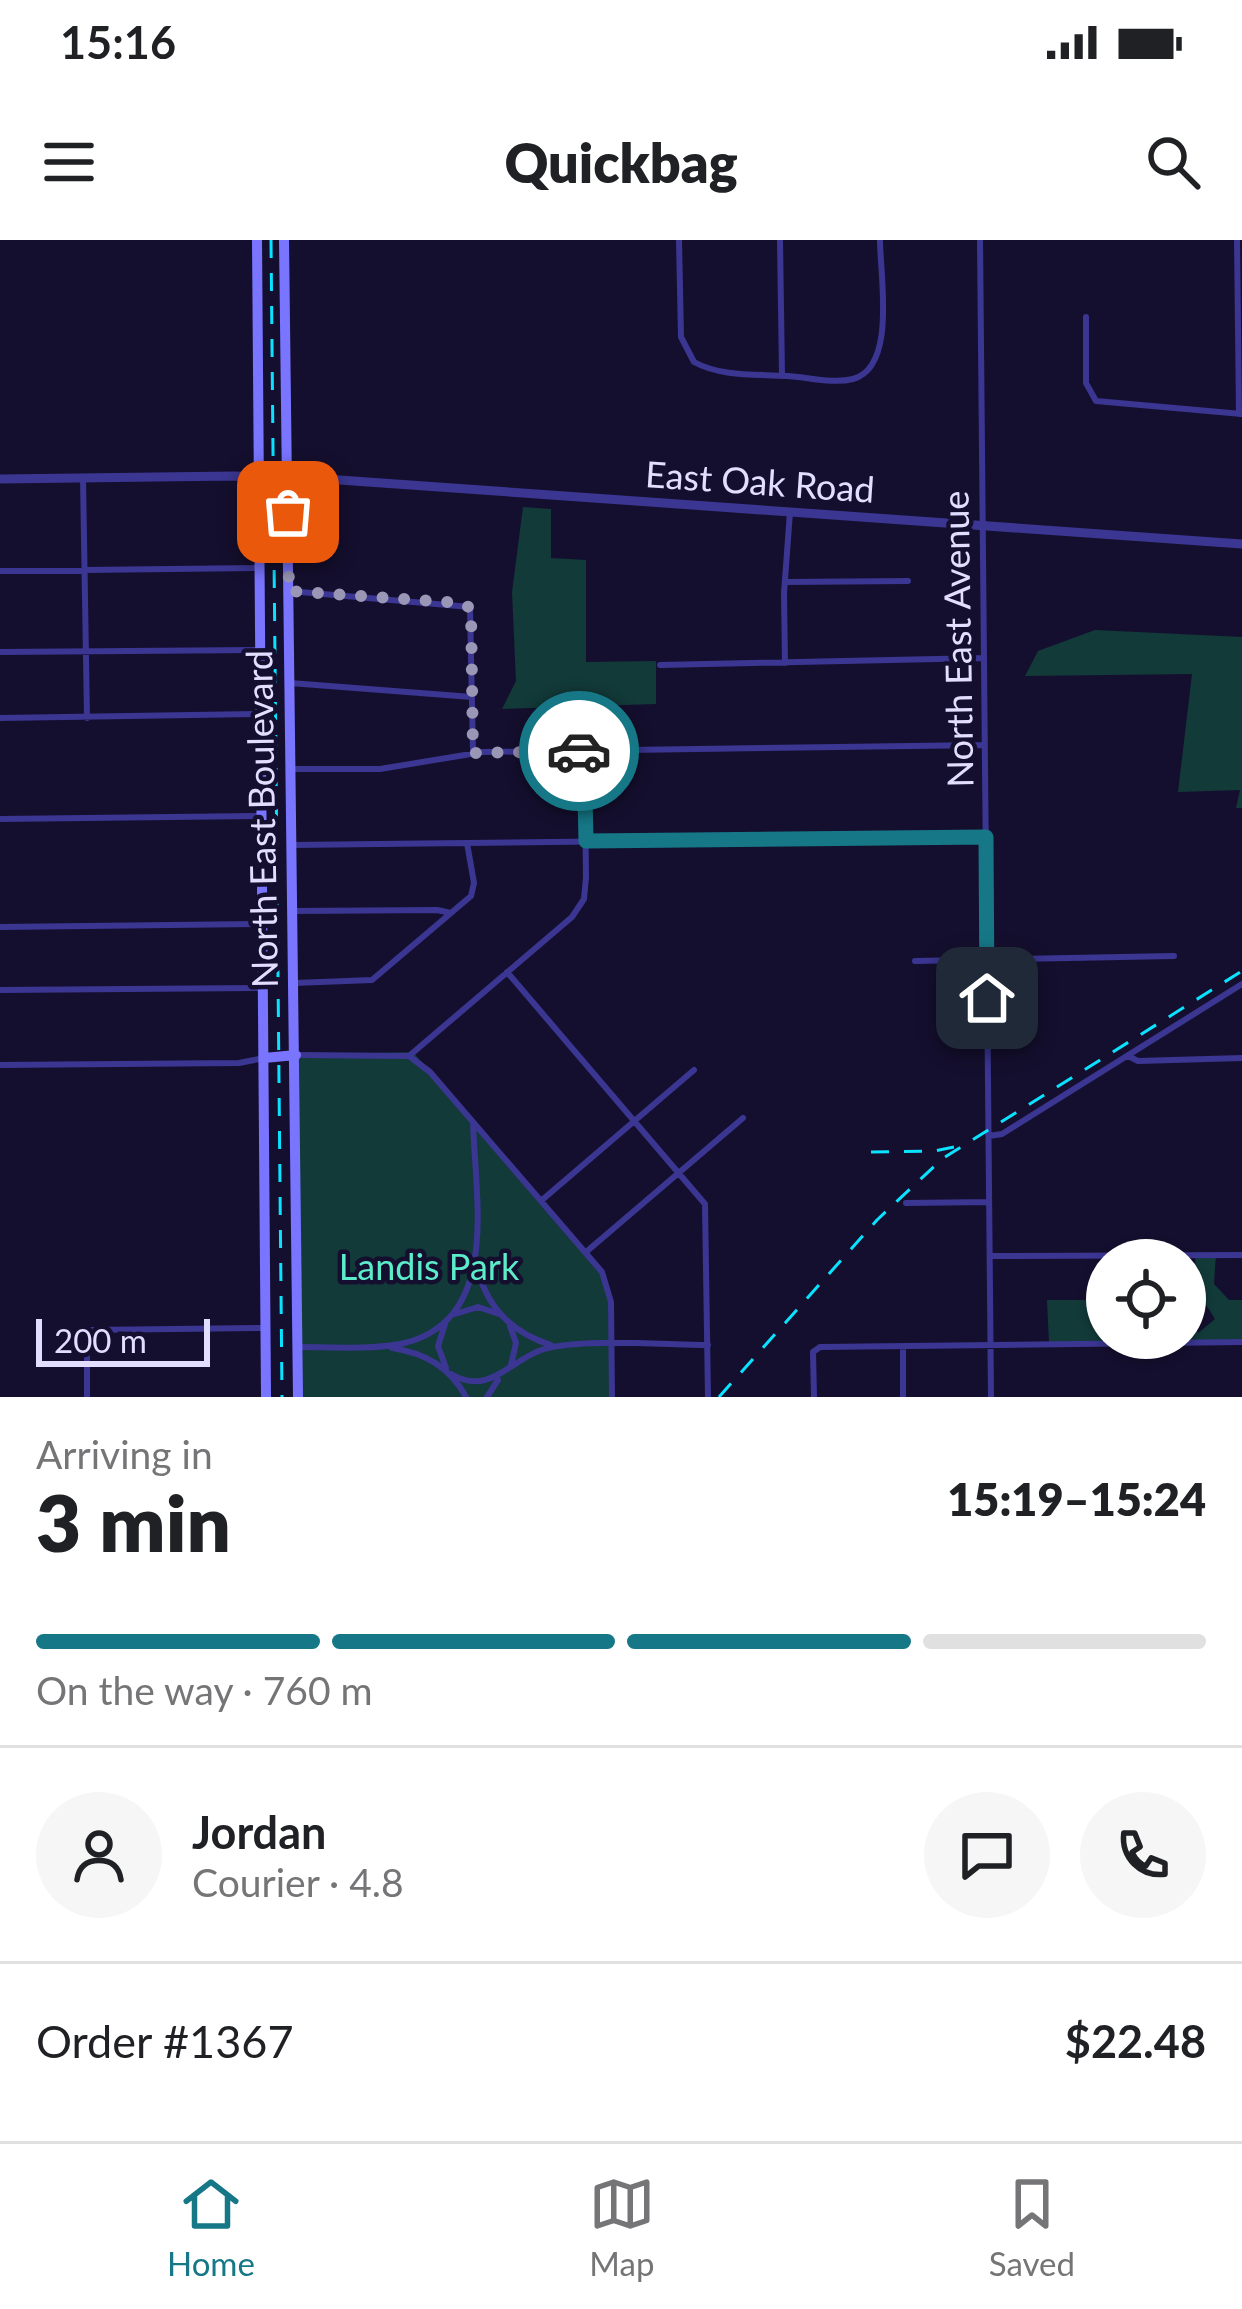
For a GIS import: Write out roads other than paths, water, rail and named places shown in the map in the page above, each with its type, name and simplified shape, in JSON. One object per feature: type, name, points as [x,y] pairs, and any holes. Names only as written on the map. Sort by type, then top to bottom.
[{"type":"main road","points":[[257,240],[266,1397]]},
{"type":"main road","name":"North East Boulevard","points":[[284,240],[280,477],[289,591],[298,1397]]},
{"type":"main road","points":[[264,1058],[296,1055]]},
{"type":"street","points":[[679,240],[681,337],[688,357],[714,370],[850,380],[874,364],[882,332],[880,240]]},
{"type":"street","points":[[780,240],[782,376]]},
{"type":"street","name":"North East Avenue","points":[[980,240],[992,1397]]},
{"type":"street","points":[[1086,317],[1087,389],[1096,401],[1240,414],[1237,240]]},
{"type":"street","name":"East Oak Road","points":[[0,479],[280,477],[1242,544]]},
{"type":"street","points":[[83,478],[87,718]]},
{"type":"street","points":[[785,663],[790,512]]},
{"type":"street","points":[[0,571],[260,568]]},
{"type":"street","points":[[785,582],[908,581]]},
{"type":"street","points":[[289,591],[466,604],[472,612],[473,753]]},
{"type":"street","points":[[0,652],[261,650]]},
{"type":"street","points":[[660,664],[984,658]]},
{"type":"street","points":[[290,683],[472,697]]},
{"type":"street","points":[[409,1056],[582,904],[586,889],[584,705]]},
{"type":"street","points":[[0,718],[261,714]]},
{"type":"street","points":[[291,769],[394,767],[473,753],[986,746]]},
{"type":"street","points":[[0,820],[262,816]]},
{"type":"street","points":[[292,845],[986,837]]},
{"type":"street","points":[[295,983],[372,980],[469,900],[474,888],[467,843]]},
{"type":"street","points":[[293,911],[436,910],[453,914]]},
{"type":"street","points":[[0,927],[263,924]]},
{"type":"street","points":[[915,961],[1174,956]]},
{"type":"street","points":[[507,973],[706,1210],[708,1397]]},
{"type":"street","points":[[988,1136],[1003,1134],[1242,984]]},
{"type":"street","points":[[0,990],[264,988]]},
{"type":"street","points":[[296,1055],[409,1056],[430,1072],[586,1252],[607,1284],[613,1397]]},
{"type":"street","points":[[1128,1056],[1137,1061],[1242,1058]]},
{"type":"street","points":[[0,1066],[239,1063],[264,1058]]},
{"type":"street","points":[[542,1200],[694,1070]]},
{"type":"street","points":[[586,1252],[743,1118]]},
{"type":"street","points":[[466,1397],[438,1346],[448,1320],[466,1296],[476,1263],[473,1121]]},
{"type":"street","points":[[906,1203],[989,1202]]},
{"type":"street","points":[[990,1256],[1242,1255]]},
{"type":"street","points":[[476,1263],[488,1296],[515,1337],[515,1352],[487,1397]]},
{"type":"street","points":[[298,1347],[412,1341],[461,1311],[478,1307],[492,1310],[530,1337],[560,1346]]},
{"type":"street","points":[[87,1397],[89,1331],[266,1328]]},
{"type":"street","points":[[814,1397],[814,1350],[831,1346],[1242,1342]]},
{"type":"street","points":[[383,1346],[413,1352],[476,1384],[500,1377],[532,1354],[560,1346],[708,1345]]},
{"type":"street","points":[[903,1346],[903,1397]]},
{"type":"railway","points":[[271,240],[282,1397]]},
{"type":"railway","points":[[719,1397],[877,1220],[942,1159],[1242,971]]},
{"type":"railway","points":[[871,1152],[954,1147]]},
{"type":"park label","name":"Landis Park","points":[[429,1267]]}]
